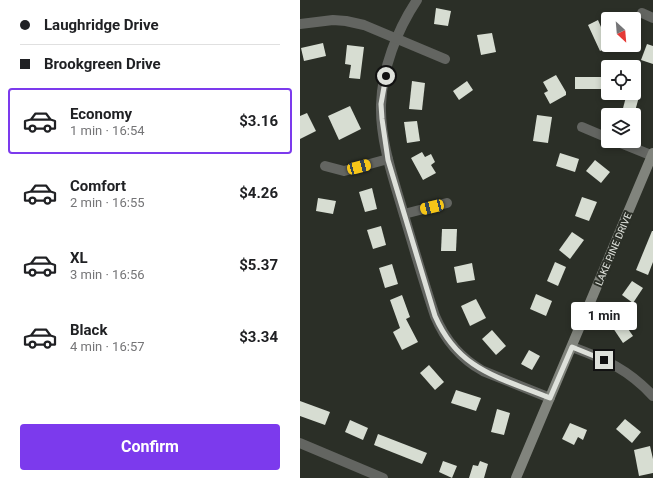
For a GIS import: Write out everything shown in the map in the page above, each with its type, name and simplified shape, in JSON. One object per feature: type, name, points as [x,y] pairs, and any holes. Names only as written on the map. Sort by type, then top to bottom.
[{"type":"street","points":[[417,0],[396,38],[388,65],[381,104],[388,160],[435,316],[447,339],[465,359],[478,368],[550,398]]},
{"type":"street","points":[[642,13],[653,18]]},
{"type":"street","points":[[300,24],[333,20],[364,25],[445,59]]},
{"type":"street","points":[[582,127],[601,135]]},
{"type":"street","points":[[634,148],[653,155]]},
{"type":"street","name":"LAKE PINE DRIVE","points":[[516,478],[653,155]]},
{"type":"street","points":[[325,166],[344,171],[388,160]]},
{"type":"street","points":[[404,214],[447,203]]},
{"type":"street","points":[[572,347],[615,365],[625,371],[645,387],[653,396]]},
{"type":"street","points":[[300,443],[383,478]]},
{"type":"building","points":[[436,8],[451,11],[448,26],[434,24]]},
{"type":"building","points":[[598,20],[601,27],[600,51],[588,25]]},
{"type":"building","points":[[492,33],[496,52],[481,55],[477,35]]},
{"type":"building","points":[[323,43],[326,56],[304,61],[301,48]]},
{"type":"building","points":[[647,44],[653,46],[653,64],[641,60]]},
{"type":"building","points":[[347,45],[364,47],[360,79],[349,78],[351,65],[345,64]]},
{"type":"building","points":[[556,75],[566,92],[566,95],[550,104],[544,93],[548,91],[543,82]]},
{"type":"building","points":[[575,77],[601,77],[601,89],[575,89]]},
{"type":"building","points":[[412,81],[425,83],[422,110],[409,109]]},
{"type":"building","points":[[467,81],[473,90],[459,100],[453,91]]},
{"type":"building","points":[[625,100],[638,100],[636,108],[623,108]]},
{"type":"building","points":[[350,106],[361,129],[339,140],[328,116]]},
{"type":"building","points":[[307,113],[316,131],[300,139],[300,116]]},
{"type":"building","points":[[537,115],[552,117],[548,143],[533,141]]},
{"type":"building","points":[[417,121],[420,141],[407,143],[404,122]]},
{"type":"building","points":[[422,152],[425,157],[431,154],[435,162],[431,165],[436,173],[423,180],[411,158]]},
{"type":"building","points":[[560,153],[579,159],[575,172],[556,166]]},
{"type":"building","points":[[595,160],[610,172],[601,183],[586,171]]},
{"type":"building","points":[[372,188],[377,209],[365,212],[359,192]]},
{"type":"building","points":[[582,197],[597,202],[589,221],[575,216]]},
{"type":"building","points":[[318,198],[336,201],[333,214],[316,211]]},
{"type":"building","points":[[381,226],[386,245],[373,249],[367,230]]},
{"type":"building","points":[[442,229],[457,229],[456,251],[441,251]]},
{"type":"building","points":[[652,231],[653,262],[648,275],[636,270]]},
{"type":"building","points":[[572,232],[584,240],[570,259],[559,250]]},
{"type":"building","points":[[555,262],[566,267],[558,286],[547,281]]},
{"type":"building","points":[[472,263],[475,280],[457,283],[454,267]]},
{"type":"building","points":[[392,264],[398,284],[385,288],[379,268]]},
{"type":"building","points":[[632,281],[643,288],[633,303],[622,295]]},
{"type":"building","points":[[536,294],[552,301],[546,316],[530,309]]},
{"type":"building","points":[[402,295],[410,317],[406,319],[418,342],[402,350],[393,332],[400,328],[390,300]]},
{"type":"building","points":[[476,299],[486,318],[470,326],[461,306]]},
{"type":"building","points":[[619,316],[633,336],[623,343],[609,322]]},
{"type":"building","points":[[492,330],[506,346],[496,355],[482,339]]},
{"type":"building","points":[[529,350],[540,356],[532,370],[521,364]]},
{"type":"building","points":[[429,365],[444,382],[435,390],[420,373]]},
{"type":"building","points":[[456,390],[481,398],[476,411],[451,403]]},
{"type":"building","points":[[300,401],[330,412],[325,425],[300,416]]},
{"type":"building","points":[[497,409],[510,413],[504,435],[491,432]]},
{"type":"building","points":[[625,419],[641,432],[632,443],[616,429]]},
{"type":"building","points":[[350,420],[368,428],[363,440],[345,432]]},
{"type":"building","points":[[570,423],[587,430],[583,440],[578,437],[574,445],[562,439]]},
{"type":"building","points":[[378,434],[427,453],[422,464],[374,445]]},
{"type":"building","points":[[650,446],[653,459],[653,473],[639,476],[634,450]]},
{"type":"building","points":[[443,461],[457,466],[452,478],[439,472]]},
{"type":"building","points":[[480,461],[488,464],[484,478],[469,478],[473,465],[478,466]]},
{"type":"route","points":[[386,76],[381,104],[388,160],[435,316],[440,329],[447,339],[465,359],[483,371],[550,398],[572,347],[604,360]]}]
